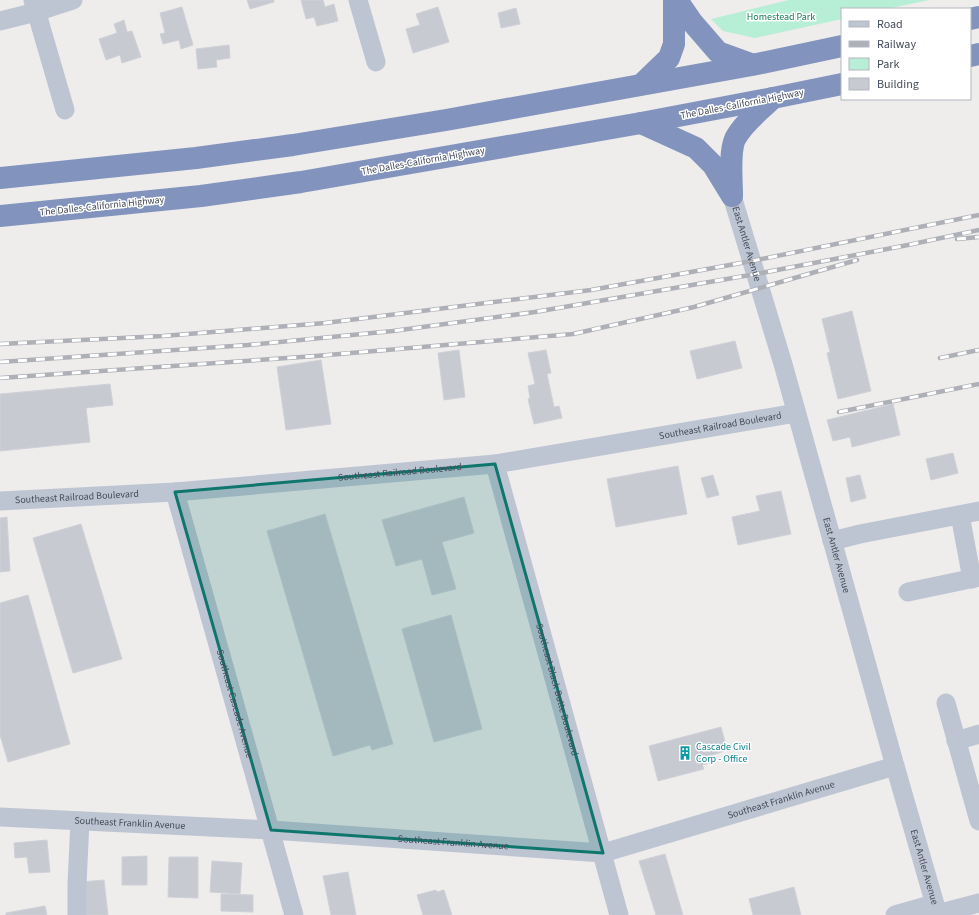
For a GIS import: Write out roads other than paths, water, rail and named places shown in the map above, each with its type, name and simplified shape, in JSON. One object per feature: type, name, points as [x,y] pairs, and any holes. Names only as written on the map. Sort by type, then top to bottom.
[{"type":"highway","points":[[642,84],[669,58],[674,44],[674,0]]},
{"type":"highway","points":[[677,0],[692,22],[718,52],[752,65]]},
{"type":"highway","points":[[0,178],[196,158],[293,145],[446,120],[752,65],[841,46]]},
{"type":"highway","name":"The Dalles-California Highway","points":[[0,216],[201,196],[301,182],[641,123],[841,84]]},
{"type":"highway","points":[[732,196],[731,164],[734,141],[743,127],[773,98]]},
{"type":"highway","points":[[641,123],[696,148],[713,165],[732,196]]},
{"type":"street","points":[[0,21],[35,6],[73,0]]},
{"type":"street","points":[[358,0],[376,62]]},
{"type":"street","points":[[35,6],[65,110]]},
{"type":"street","name":"East Antler Avenue","points":[[732,196],[783,364],[936,911]]},
{"type":"street","name":"Southeast Railroad Boulevard","points":[[0,501],[174,492],[495,464],[796,413]]},
{"type":"street","name":"Southeast Black Butte Boulevard","points":[[495,464],[619,915]]},
{"type":"street","name":"Southeast Cascade Avenue","points":[[174,492],[294,915]]},
{"type":"street","points":[[832,541],[860,534],[979,511]]},
{"type":"street","points":[[908,592],[976,578],[960,515]]},
{"type":"street","points":[[946,703],[979,821]]},
{"type":"street","points":[[956,741],[979,734]]},
{"type":"street","name":"Southeast Franklin Avenue","points":[[0,817],[271,830],[603,853],[895,766]]},
{"type":"street","points":[[77,915],[80,821]]},
{"type":"street","points":[[895,915],[936,911],[979,903]]},
{"type":"railway","points":[[0,344],[163,336],[325,323],[591,290],[752,261],[979,215]]},
{"type":"railway","points":[[0,362],[248,345],[393,331],[535,312],[756,274],[979,230]]},
{"type":"railway","points":[[957,239],[979,237]]},
{"type":"railway","points":[[0,378],[316,356],[573,334],[694,307],[857,260]]},
{"type":"railway","points":[[940,358],[979,350]]},
{"type":"railway","points":[[839,412],[979,384]]},
{"type":"place","name":"Cascade Civil Corp - Office","points":[[685,753]]},
{"type":"park label","name":"Homestead Park","points":[[781,17]]}]
